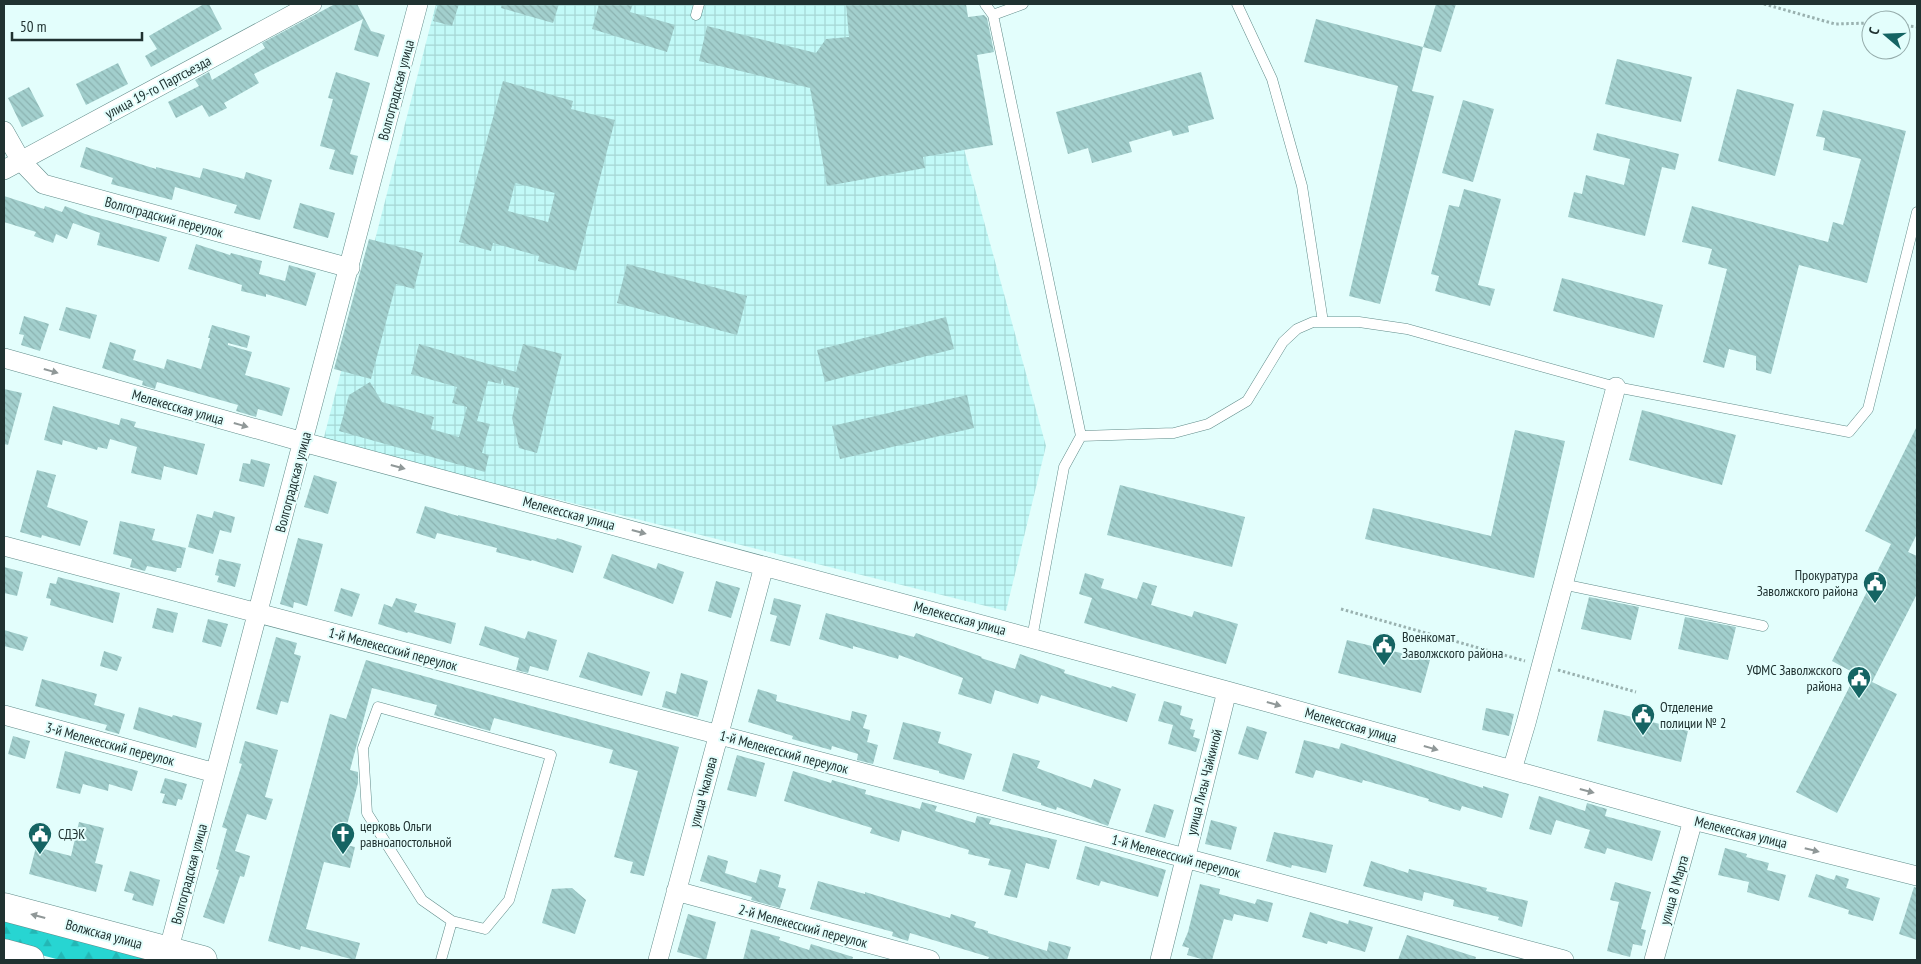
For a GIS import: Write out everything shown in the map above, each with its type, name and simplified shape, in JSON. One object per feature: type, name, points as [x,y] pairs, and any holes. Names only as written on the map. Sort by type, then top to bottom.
[{"type":"main road","name":"Волжская улица","points":[[4,907],[167,956],[203,960]]},
{"type":"main road","points":[[4,953],[30,960]]},
{"type":"street","name":"улица 19-го Партсъезда","points":[[4,170],[312,4]]},
{"type":"street","name":"Волгоградская улица","points":[[167,956],[350,268],[418,4]]},
{"type":"street","name":"Волгоградский переулок","points":[[4,131],[21,161],[43,184],[350,268]]},
{"type":"street","name":"Мелекесская улица","points":[[4,358],[303,442],[1032,638],[1694,820],[1917,876]]},
{"type":"street","points":[[1512,770],[1616,387]]},
{"type":"street","name":"1-й Мелекесский переулок","points":[[4,546],[1564,960]]},
{"type":"street","name":"улица Чкалова","points":[[658,960],[764,566]]},
{"type":"street","name":"улица Лизы Чайкиной","points":[[1160,960],[1227,691]]},
{"type":"street","name":"3-й Мелекесский переулок","points":[[4,715],[215,774]]},
{"type":"street","name":"улица 8 Марта","points":[[1654,960],[1694,820]]},
{"type":"street","name":"2-й Мелекесский переулок","points":[[676,891],[930,960]]},
{"type":"lane","points":[[696,15],[699,4]]},
{"type":"lane","points":[[985,4],[993,15],[1081,436],[1064,467],[1032,638]]},
{"type":"lane","points":[[993,15],[1023,4]]},
{"type":"lane","points":[[1237,4],[1272,79],[1302,186],[1323,322]]},
{"type":"lane","points":[[1081,436],[1174,433],[1208,424],[1247,401],[1283,342],[1297,329],[1313,322],[1359,322],[1407,329],[1616,387],[1849,432],[1868,409],[1917,212]]},
{"type":"lane","points":[[1562,584],[1763,626]]},
{"type":"lane","points":[[378,707],[552,755],[509,900],[485,929],[452,921],[422,900],[367,813],[363,748],[378,707]]},
{"type":"lane","points":[[441,960],[452,921]]},
{"type":"path","points":[[1764,4],[1835,24],[1861,23]]},
{"type":"path","points":[[1341,609],[1636,692]]},
{"type":"shaded area","points":[[436,4],[924,4],[1046,446],[1006,611],[323,441]]},
{"type":"green space","points":[[4,920],[154,960],[60,960],[4,945]]},
{"type":"building","points":[[204,4],[209,4],[222,29],[151,67],[145,56],[157,49],[149,36]]},
{"type":"building","points":[[335,4],[357,4],[371,31],[385,35],[378,57],[354,50],[363,19],[254,74],[259,83],[224,103],[227,108],[209,117],[202,105],[176,118],[168,102],[199,86],[195,80],[209,72],[212,80],[265,48],[262,43]]},
{"type":"building","points":[[438,4],[459,4],[452,26],[433,21]]},
{"type":"building","points":[[502,4],[559,4],[553,23],[501,8]]},
{"type":"building","points":[[599,4],[633,4],[630,12],[675,25],[667,52],[592,29]]},
{"type":"building","points":[[846,4],[966,4],[968,17],[984,15],[987,18],[994,52],[977,55],[993,145],[923,157],[925,168],[827,186],[810,88],[699,61],[707,26],[816,53],[826,39],[849,37]]},
{"type":"building","points":[[1436,4],[1456,4],[1441,52],[1423,47]]},
{"type":"building","points":[[1316,19],[1423,47],[1412,91],[1434,96],[1380,304],[1349,296],[1398,86],[1304,62]]},
{"type":"building","points":[[1617,59],[1692,77],[1681,122],[1605,104]]},
{"type":"building","points":[[118,63],[128,84],[86,105],[76,84]]},
{"type":"building","points":[[336,72],[370,83],[350,154],[358,156],[353,175],[329,169],[335,150],[320,146],[333,99],[328,98]]},
{"type":"building","points":[[1201,72],[1214,119],[1188,126],[1189,132],[1173,136],[1171,130],[1129,142],[1132,152],[1092,163],[1088,148],[1068,154],[1056,112]]},
{"type":"building","points":[[503,81],[573,101],[571,109],[615,120],[576,271],[538,261],[539,256],[493,243],[491,251],[459,242]],"holes":[[[515,183],[555,193],[548,222],[508,211]]]},
{"type":"building","points":[[29,87],[44,116],[22,127],[8,98]]},
{"type":"building","points":[[1737,89],[1794,104],[1775,176],[1718,161]]},
{"type":"building","points":[[1463,100],[1494,109],[1473,182],[1442,173]]},
{"type":"building","points":[[1823,110],[1906,131],[1867,283],[1799,265],[1771,374],[1756,370],[1756,356],[1729,349],[1724,368],[1703,362],[1727,269],[1708,264],[1712,249],[1682,242],[1692,206],[1828,242],[1833,222],[1843,225],[1861,159],[1823,150],[1825,138],[1816,136]]},
{"type":"building","points":[[1597,133],[1679,154],[1675,170],[1662,167],[1645,236],[1568,217],[1574,192],[1582,194],[1586,175],[1624,185],[1630,159],[1593,150]]},
{"type":"building","points":[[86,147],[156,169],[156,167],[200,178],[203,168],[244,179],[246,172],[272,180],[260,220],[234,213],[237,205],[175,187],[172,200],[111,184],[113,178],[80,167]]},
{"type":"building","points":[[1464,189],[1501,199],[1478,285],[1495,289],[1490,306],[1435,291],[1439,276],[1431,274],[1449,205],[1459,207]]},
{"type":"building","points":[[4,196],[44,209],[45,206],[62,212],[65,206],[85,214],[167,237],[159,262],[97,245],[100,233],[73,223],[67,239],[56,234],[53,243],[34,236],[36,232],[4,222]]},
{"type":"building","points":[[300,203],[335,213],[328,238],[293,228]]},
{"type":"building","points":[[369,239],[423,253],[414,289],[396,284],[371,379],[334,369]]},
{"type":"building","points":[[196,244],[230,255],[231,253],[262,261],[259,274],[285,281],[289,265],[316,273],[306,306],[266,294],[266,297],[241,291],[242,285],[188,269]]},
{"type":"building","points":[[627,264],[747,296],[737,335],[617,303]]},
{"type":"building","points":[[1562,278],[1663,305],[1654,338],[1553,311]]},
{"type":"building","points":[[66,307],[97,315],[90,339],[59,330]]},
{"type":"building","points":[[24,316],[49,324],[40,351],[21,345],[24,335],[19,334]]},
{"type":"building","points":[[946,317],[954,349],[825,382],[817,350]]},
{"type":"building","points":[[212,325],[250,336],[247,348],[228,343],[228,345],[252,352],[245,375],[290,388],[282,416],[258,409],[256,417],[236,411],[238,405],[157,382],[155,389],[142,385],[143,381],[102,368],[110,342],[136,350],[133,360],[164,369],[167,359],[201,369]]},
{"type":"building","points":[[419,344],[516,372],[523,344],[562,354],[537,453],[519,448],[512,418],[519,388],[504,385],[502,378],[501,384],[488,381],[477,421],[490,424],[482,453],[489,455],[485,472],[339,431],[349,395],[370,382],[382,402],[434,417],[431,429],[459,437],[467,407],[452,403],[457,387],[411,374]]},
{"type":"building","points":[[4,389],[22,393],[8,445],[4,444]]},
{"type":"building","points":[[967,395],[974,428],[840,459],[832,426]]},
{"type":"building","points":[[53,406],[119,425],[121,418],[136,422],[134,427],[205,444],[197,475],[164,466],[161,480],[131,473],[137,447],[110,439],[107,449],[98,447],[97,450],[63,440],[62,445],[44,440]]},
{"type":"building","points":[[1642,410],[1736,435],[1722,485],[1629,460]]},
{"type":"building","points":[[1917,426],[1917,534],[1908,552],[1917,556],[1917,594],[1872,682],[1897,694],[1837,813],[1796,792],[1856,674],[1832,661],[1891,544],[1865,531]]},
{"type":"building","points":[[1515,430],[1565,441],[1534,578],[1365,539],[1373,508],[1491,536]]},
{"type":"building","points":[[251,459],[270,464],[264,487],[239,481],[243,463],[250,464]]},
{"type":"building","points":[[37,470],[56,475],[47,507],[88,521],[80,546],[42,535],[41,538],[20,532]]},
{"type":"building","points":[[314,475],[337,482],[328,514],[304,507]]},
{"type":"building","points":[[1120,485],[1245,517],[1232,567],[1107,535]]},
{"type":"building","points":[[425,506],[556,540],[557,538],[582,546],[573,573],[532,560],[496,552],[497,548],[437,533],[435,539],[416,533]]},
{"type":"building","points":[[214,511],[235,517],[231,533],[220,530],[213,554],[188,547],[197,514],[212,518]]},
{"type":"building","points":[[120,521],[155,529],[152,540],[186,548],[181,568],[177,568],[176,572],[147,566],[145,571],[130,567],[132,559],[113,554]]},
{"type":"building","points":[[298,538],[323,544],[307,606],[294,602],[293,608],[280,604]]},
{"type":"building","points":[[612,554],[656,569],[658,563],[684,572],[673,604],[603,578]]},
{"type":"building","points":[[219,559],[241,564],[235,587],[217,582],[219,576],[215,575]]},
{"type":"building","points":[[4,567],[23,572],[17,596],[4,593]]},
{"type":"building","points":[[1085,573],[1104,579],[1101,588],[1137,599],[1143,582],[1157,586],[1151,605],[1192,617],[1194,611],[1238,624],[1226,664],[1084,623],[1092,598],[1079,594]]},
{"type":"building","points":[[58,577],[120,593],[113,623],[50,605],[51,599],[46,598],[50,583],[56,584]]},
{"type":"building","points":[[716,581],[740,588],[731,618],[708,611]]},
{"type":"building","points":[[341,588],[360,594],[352,617],[334,611]]},
{"type":"building","points":[[1589,597],[1639,607],[1631,640],[1581,629]]},
{"type":"building","points":[[396,598],[417,604],[414,612],[456,623],[451,644],[378,624],[384,604],[392,607]]},
{"type":"building","points":[[774,598],[801,605],[790,646],[770,641],[777,616],[770,614]]},
{"type":"building","points":[[157,608],[178,613],[173,633],[152,628]]},
{"type":"building","points":[[826,613],[914,637],[916,633],[1015,669],[1020,654],[1065,670],[1064,673],[1136,694],[1127,722],[1041,695],[1038,704],[995,690],[991,704],[958,694],[963,678],[899,655],[898,659],[853,646],[853,649],[819,639]]},
{"type":"building","points":[[1685,617],[1736,627],[1728,660],[1678,649]]},
{"type":"building","points":[[208,619],[228,624],[221,647],[202,642]]},
{"type":"building","points":[[485,626],[525,639],[528,631],[557,640],[548,671],[530,666],[528,673],[516,670],[519,658],[479,645]]},
{"type":"building","points":[[4,630],[28,637],[23,651],[4,646]]},
{"type":"building","points":[[276,637],[297,643],[294,654],[301,656],[288,703],[281,701],[277,715],[256,709]]},
{"type":"building","name":"Военкомат Заволжского района","points":[[1347,640],[1430,660],[1421,693],[1338,673]]},
{"type":"building","points":[[104,651],[122,657],[117,671],[100,666]]},
{"type":"building","points":[[588,652],[650,672],[642,696],[579,677]]},
{"type":"building","points":[[366,660],[679,747],[644,876],[630,873],[633,862],[614,857],[638,771],[609,763],[613,750],[494,718],[490,731],[434,715],[437,705],[372,688],[350,770],[358,772],[358,783],[342,844],[355,847],[350,868],[324,862],[306,929],[360,943],[355,960],[301,946],[300,950],[268,941],[330,714],[346,719]]},
{"type":"building","points":[[681,673],[708,681],[698,717],[662,707],[666,691],[676,694]]},
{"type":"building","points":[[42,679],[97,694],[94,705],[125,714],[119,734],[105,730],[107,725],[35,706]]},
{"type":"building","points":[[758,689],[777,695],[776,701],[850,721],[852,711],[867,715],[863,728],[870,730],[867,742],[878,745],[873,764],[857,760],[858,754],[832,746],[831,750],[792,739],[793,736],[748,722]]},
{"type":"building","points":[[1164,701],[1182,706],[1180,715],[1193,719],[1190,729],[1195,730],[1193,737],[1200,739],[1196,752],[1168,744],[1173,725],[1158,721]]},
{"type":"building","points":[[139,707],[172,717],[173,715],[202,723],[196,748],[133,729]]},
{"type":"building","points":[[1486,708],[1514,714],[1509,736],[1482,730]]},
{"type":"building","name":"Отделение полиции № 2","points":[[1604,710],[1688,731],[1681,762],[1597,741]]},
{"type":"building","points":[[903,722],[941,732],[938,743],[972,754],[964,780],[939,773],[939,771],[893,759]]},
{"type":"building","points":[[1247,726],[1267,732],[1258,760],[1238,754]]},
{"type":"building","points":[[13,736],[30,741],[25,759],[8,754]]},
{"type":"building","points":[[1304,740],[1339,749],[1341,743],[1483,788],[1483,786],[1509,794],[1502,818],[1462,806],[1460,811],[1428,801],[1429,799],[1363,780],[1362,783],[1316,770],[1313,778],[1295,773]]},
{"type":"building","points":[[245,741],[278,750],[265,797],[273,799],[266,820],[247,814],[235,851],[250,856],[244,877],[240,876],[224,924],[203,917],[219,870],[216,869],[227,829],[222,827],[242,764],[239,763]]},
{"type":"building","points":[[65,751],[138,771],[132,791],[109,784],[108,791],[83,784],[80,794],[56,788]]},
{"type":"building","points":[[1013,753],[1040,761],[1037,768],[1091,788],[1094,779],[1121,789],[1108,826],[1057,807],[1056,810],[1041,805],[1041,803],[1002,791]]},
{"type":"building","points":[[737,755],[765,763],[756,797],[727,790]]},
{"type":"building","points":[[793,771],[831,783],[832,780],[866,790],[865,794],[920,809],[922,802],[937,806],[935,811],[975,823],[977,816],[991,819],[989,824],[1057,840],[1049,869],[1026,863],[1017,898],[1004,895],[1011,870],[988,865],[990,859],[968,854],[969,850],[902,830],[899,842],[870,833],[872,828],[784,801]]},
{"type":"building","points":[[165,778],[187,784],[182,800],[178,799],[176,806],[162,803],[165,794],[160,793]]},
{"type":"building","points":[[1539,796],[1585,811],[1587,803],[1607,809],[1605,816],[1661,831],[1652,861],[1607,848],[1605,854],[1584,848],[1590,830],[1556,820],[1551,835],[1529,829]]},
{"type":"building","points":[[1154,804],[1174,810],[1165,838],[1145,832]]},
{"type":"building","points":[[1211,820],[1237,827],[1231,850],[1205,844]]},
{"type":"building","points":[[79,822],[104,828],[95,863],[103,865],[96,892],[29,874],[36,847],[71,856]]},
{"type":"building","points":[[1274,832],[1333,845],[1326,873],[1292,865],[1291,868],[1266,861]]},
{"type":"building","points":[[1085,846],[1166,870],[1158,897],[1101,881],[1099,886],[1076,879]]},
{"type":"building","points":[[1725,848],[1747,854],[1746,857],[1769,863],[1767,870],[1786,875],[1779,901],[1747,892],[1749,882],[1718,875]]},
{"type":"building","points":[[708,855],[728,861],[725,873],[756,883],[760,869],[781,875],[778,887],[786,889],[780,908],[751,900],[752,897],[700,881]]},
{"type":"building","points":[[1371,861],[1408,873],[1409,869],[1487,888],[1486,891],[1528,901],[1522,927],[1498,920],[1499,917],[1453,906],[1454,900],[1424,892],[1422,901],[1363,886]]},
{"type":"building","points":[[130,871],[160,880],[153,906],[132,900],[134,894],[124,891]]},
{"type":"building","points":[[1816,874],[1834,880],[1836,875],[1849,879],[1846,888],[1880,898],[1873,921],[1848,914],[1849,910],[1808,897]]},
{"type":"building","points":[[818,881],[865,894],[865,892],[950,918],[951,914],[976,922],[974,927],[988,931],[988,933],[1047,951],[1049,941],[1071,947],[1067,960],[988,960],[989,957],[910,933],[908,941],[892,936],[893,932],[810,909]]},
{"type":"building","points":[[1615,882],[1651,892],[1641,929],[1646,930],[1642,946],[1633,944],[1630,957],[1607,951],[1619,902],[1610,900]]},
{"type":"building","points":[[1200,884],[1220,889],[1219,894],[1255,904],[1257,899],[1273,903],[1268,922],[1234,914],[1232,921],[1224,919],[1212,960],[1187,955],[1189,948],[1182,946],[1188,932]]},
{"type":"building","points":[[1914,887],[1917,888],[1917,940],[1899,934]]},
{"type":"building","points":[[572,888],[586,900],[575,934],[542,923],[552,889]]},
{"type":"building","points":[[1310,912],[1348,924],[1349,920],[1373,927],[1365,952],[1328,941],[1327,944],[1302,937]]},
{"type":"building","points":[[688,914],[716,922],[706,960],[677,952]]},
{"type":"building","points":[[751,929],[780,937],[779,940],[809,950],[811,944],[853,957],[852,960],[743,960]]},
{"type":"building","points":[[1407,935],[1476,957],[1475,960],[1398,960]]},
{"type":"place","name":"Прокуратура Заволжского района","points":[[1875,604]]},
{"type":"place","name":"Военкомат Заволжского района","points":[[1384,666]]},
{"type":"place","name":"УФМС Заволжского района","points":[[1859,699]]},
{"type":"place","name":"Отделение полиции № 2","points":[[1643,736]]},
{"type":"place","name":"СДЭК","points":[[40,855]]},
{"type":"place","name":"церковь Ольги равноапостольной","points":[[343,855]]}]
